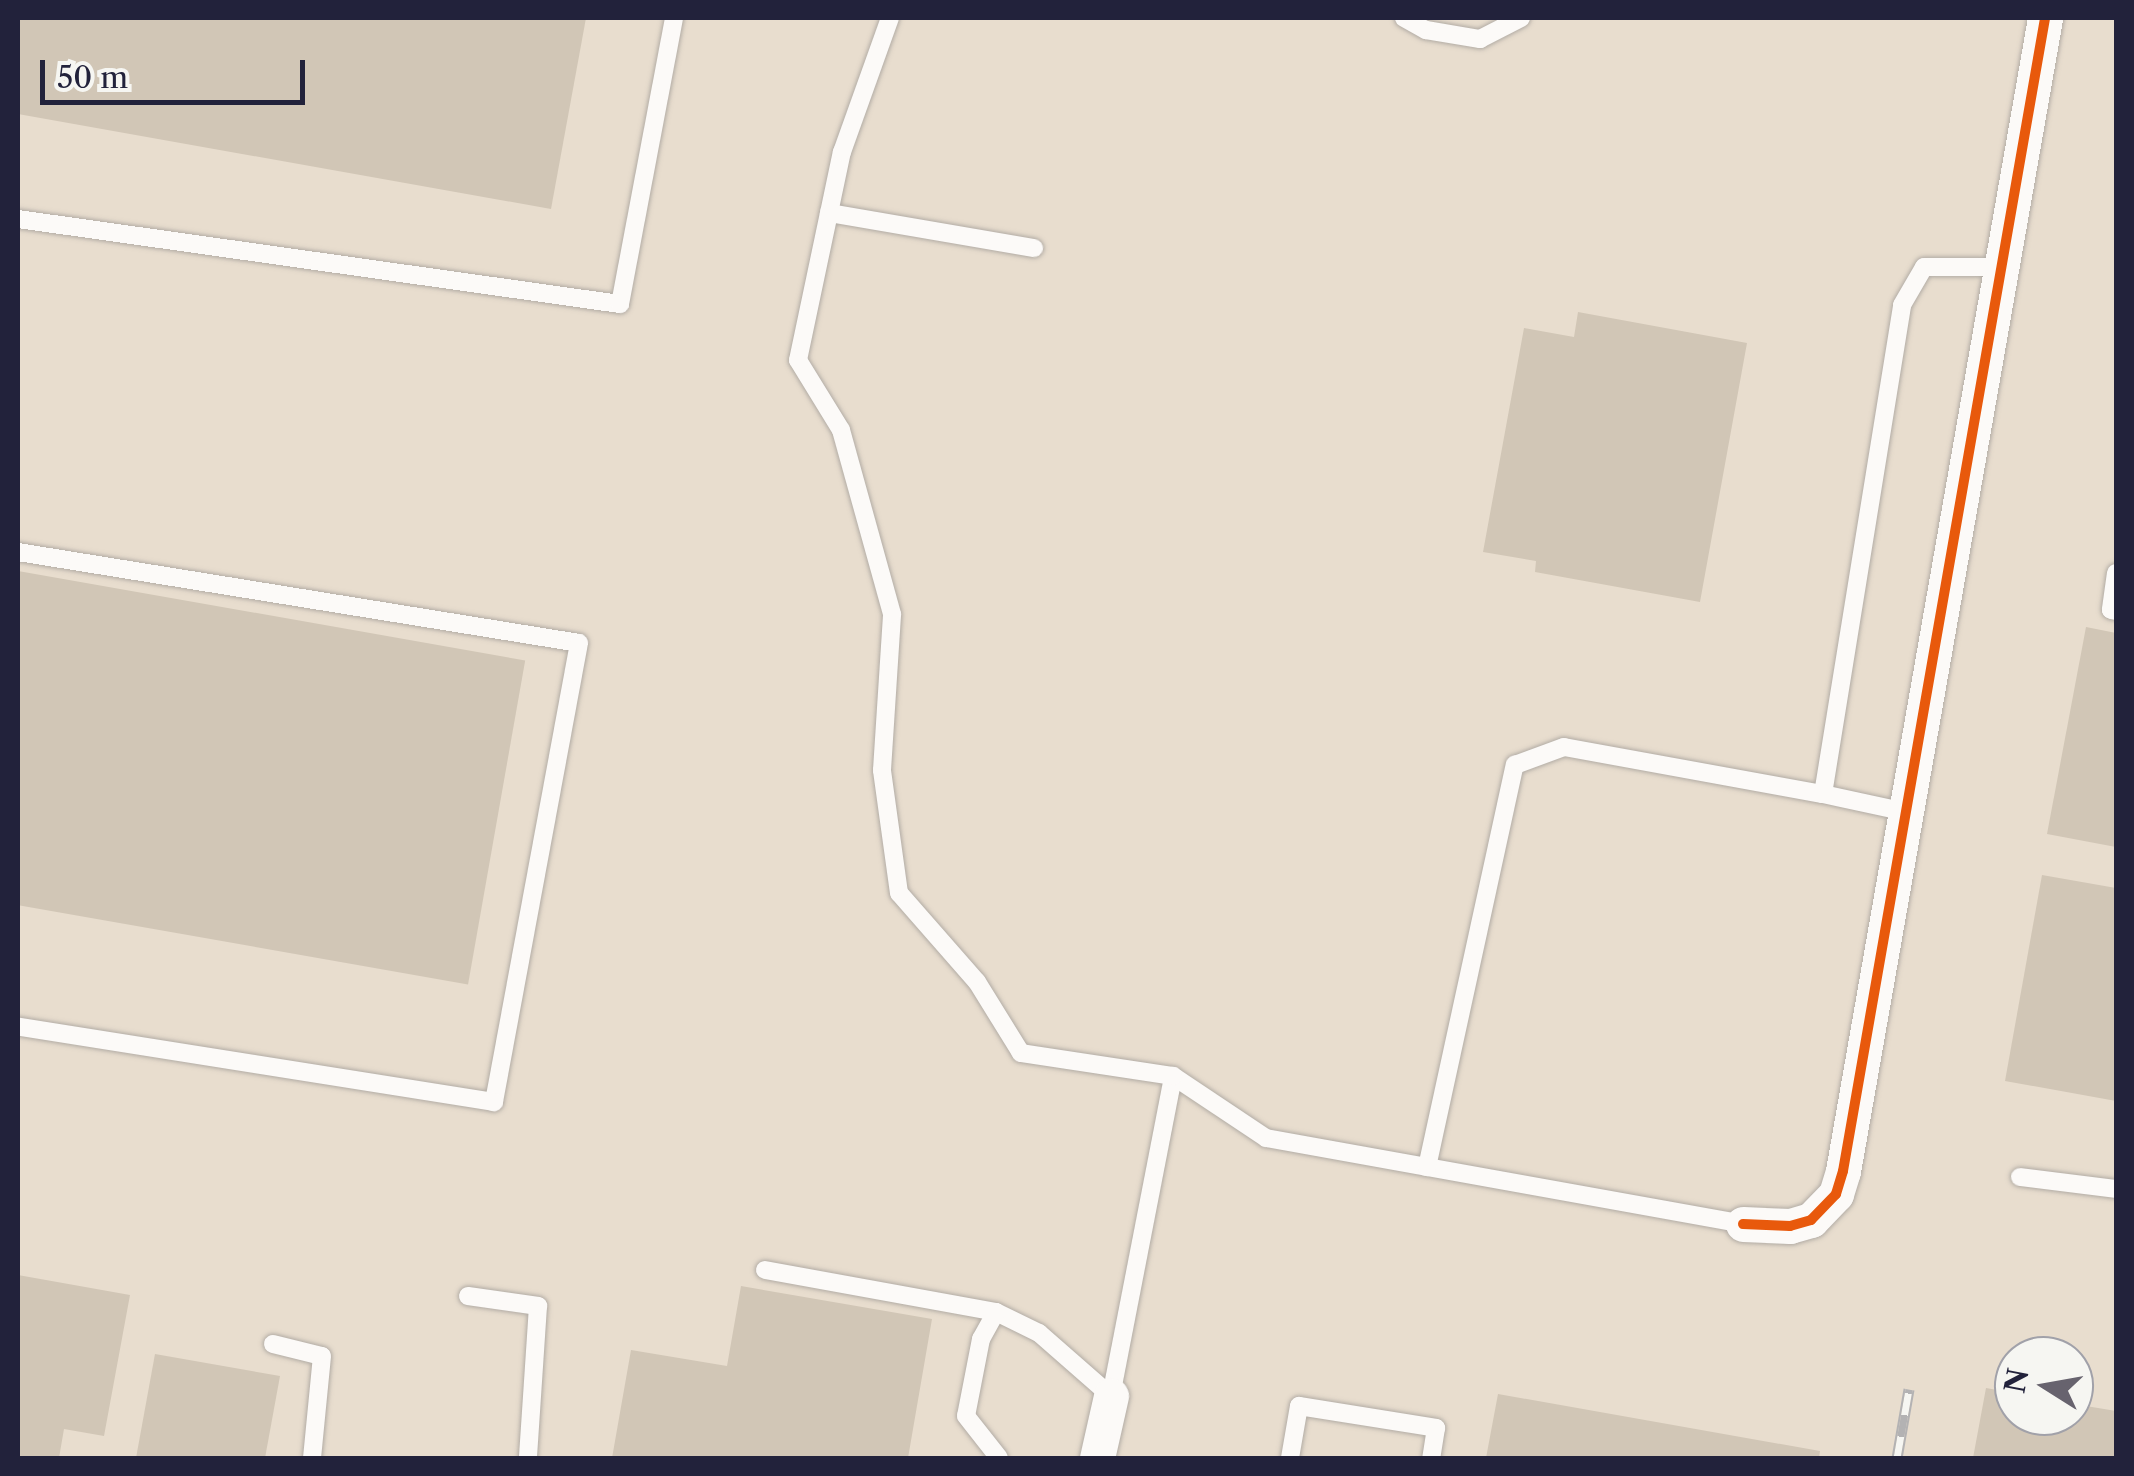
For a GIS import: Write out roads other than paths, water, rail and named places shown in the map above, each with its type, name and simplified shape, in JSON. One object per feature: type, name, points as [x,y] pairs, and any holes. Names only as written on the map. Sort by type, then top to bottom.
[{"type":"street","points":[[1743,1224],[1800,1223],[1836,1194],[2045,18]]},
{"type":"street","points":[[1097,1458],[1111,1396]]},
{"type":"lane","points":[[18,219],[620,304],[674,18]]},
{"type":"lane","points":[[890,18],[842,152],[798,360],[841,430],[892,614],[882,770],[898,893],[977,982],[1021,1053],[1174,1076],[1266,1138],[1743,1224]]},
{"type":"lane","points":[[1404,18],[1426,30],[1480,39],[1520,18]]},
{"type":"lane","points":[[829,213],[1034,248]]},
{"type":"lane","points":[[1823,794],[1902,305],[1924,267],[2001,267]]},
{"type":"lane","points":[[18,552],[578,643],[494,1102],[18,1027]]},
{"type":"lane","points":[[2116,573],[2111,610],[2116,611]]},
{"type":"lane","points":[[1427,1167],[1515,765],[1564,747],[1906,812]]},
{"type":"lane","points":[[765,1270],[996,1312],[1039,1334],[1111,1396],[1174,1076]]},
{"type":"lane","points":[[2020,1177],[2116,1189]]},
{"type":"lane","points":[[468,1296],[538,1306],[528,1458]]},
{"type":"lane","points":[[996,1312],[981,1340],[966,1416],[998,1458]]},
{"type":"lane","points":[[273,1344],[322,1356],[312,1458]]},
{"type":"lane","points":[[1290,1458],[1299,1406],[1436,1428],[1431,1458]]},
{"type":"railway","points":[[1897,1458],[1909,1389]]}]
